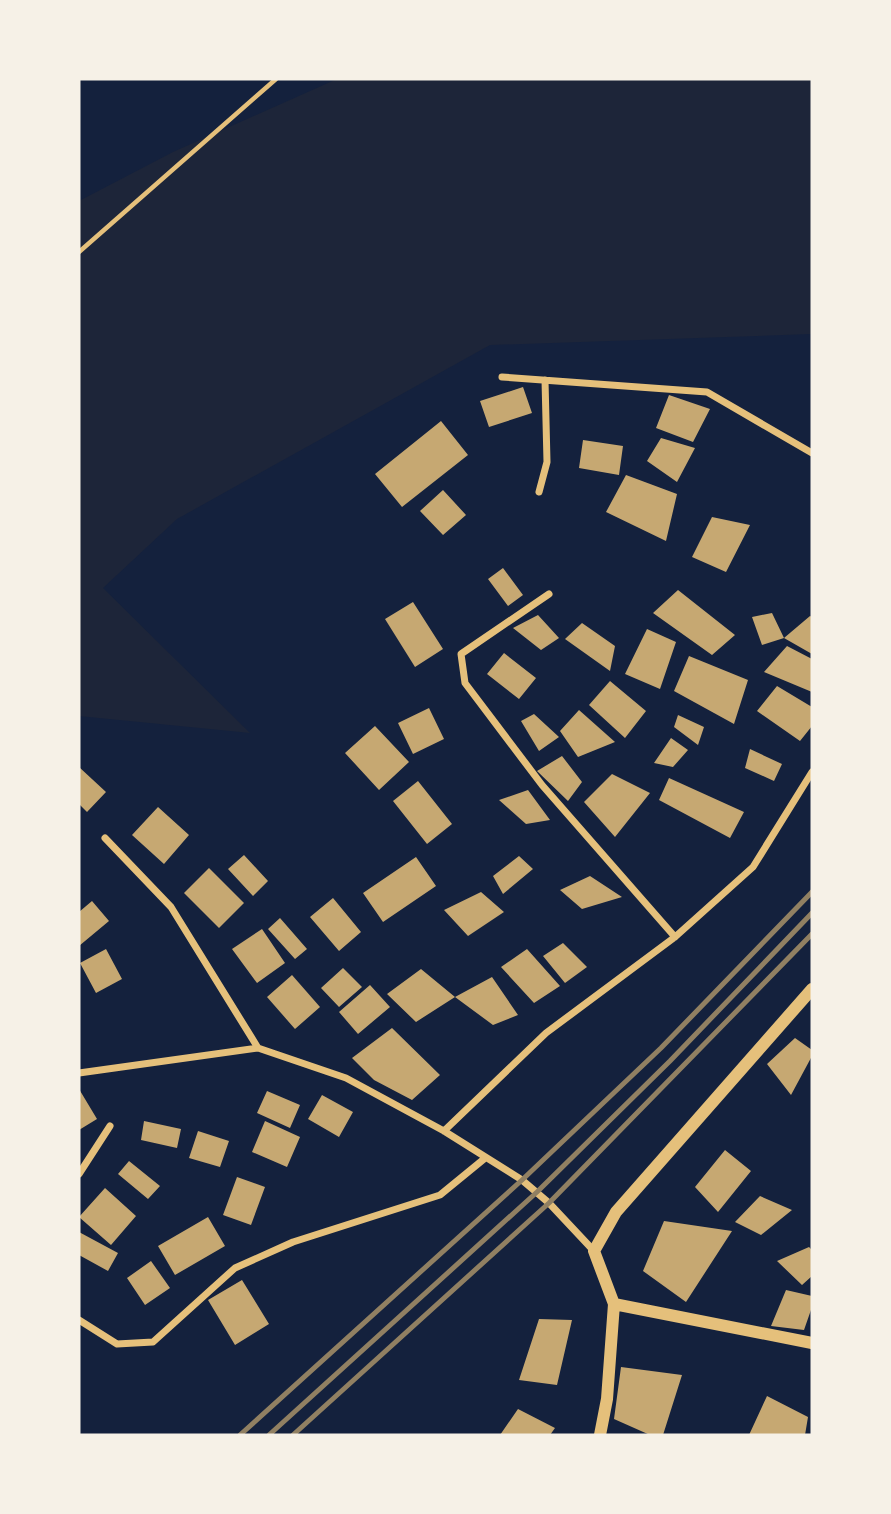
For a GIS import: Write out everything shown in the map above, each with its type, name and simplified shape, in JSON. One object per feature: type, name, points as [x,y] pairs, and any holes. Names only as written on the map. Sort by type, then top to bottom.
[{"type":"street","points":[[502,377],[707,392],[812,453]]},
{"type":"street","points":[[539,492],[547,462],[545,380]]},
{"type":"street","points":[[549,594],[461,654],[464,683],[542,785],[675,937]]},
{"type":"street","points":[[443,1131],[547,1033],[675,937],[753,867],[812,772]]},
{"type":"street","points":[[105,838],[171,906],[258,1048]]},
{"type":"street","points":[[594,1251],[615,1212],[812,989]]},
{"type":"street","points":[[79,1073],[258,1048],[346,1078],[443,1131],[537,1192],[594,1251],[614,1304],[607,1399],[600,1435]]},
{"type":"street","points":[[79,1174],[110,1126]]},
{"type":"street","points":[[79,1320],[117,1344],[153,1342],[235,1268],[293,1242],[440,1195],[484,1159]]},
{"type":"street","points":[[614,1304],[812,1343]]},
{"type":"path","points":[[79,252],[276,79]]},
{"type":"shaded area","points":[[337,79],[812,79],[812,334],[490,345],[177,519],[103,588],[250,733],[79,716],[79,201],[173,152]]},
{"type":"building","points":[[523,387],[532,413],[489,427],[480,401]]},
{"type":"building","points":[[669,395],[710,409],[693,442],[656,428]]},
{"type":"building","points":[[441,421],[468,455],[402,507],[375,474]]},
{"type":"building","points":[[661,438],[695,448],[677,482],[647,461]]},
{"type":"building","points":[[583,440],[623,446],[619,475],[579,468]]},
{"type":"building","points":[[626,475],[677,494],[666,541],[606,512]]},
{"type":"building","points":[[443,490],[466,515],[443,535],[420,511]]},
{"type":"building","points":[[712,517],[750,525],[726,572],[692,557]]},
{"type":"building","points":[[503,568],[523,595],[508,606],[488,579]]},
{"type":"building","points":[[678,590],[735,635],[712,655],[653,613]]},
{"type":"building","points":[[413,602],[443,649],[415,667],[385,619]]},
{"type":"building","points":[[772,613],[784,638],[762,645],[752,617]]},
{"type":"building","points":[[538,615],[559,638],[541,650],[513,628]]},
{"type":"building","points":[[812,617],[812,654],[784,638]]},
{"type":"building","points":[[582,623],[615,646],[610,671],[565,639]]},
{"type":"building","points":[[647,629],[676,642],[660,689],[625,674]]},
{"type":"building","points":[[787,646],[812,659],[812,692],[764,672]]},
{"type":"building","points":[[504,653],[536,678],[519,699],[487,674]]},
{"type":"building","points":[[689,656],[748,680],[734,724],[674,691]]},
{"type":"building","points":[[610,681],[646,711],[625,738],[589,705]]},
{"type":"building","points":[[777,686],[812,707],[812,726],[800,741],[757,711]]},
{"type":"building","points":[[429,708],[444,739],[413,754],[398,723]]},
{"type":"building","points":[[579,710],[615,742],[578,757],[560,731]]},
{"type":"building","points":[[534,714],[559,737],[539,751],[521,721]]},
{"type":"building","points":[[678,715],[704,727],[698,745],[674,727]]},
{"type":"building","points":[[375,726],[409,762],[379,790],[345,753]]},
{"type":"building","points":[[671,738],[688,750],[673,767],[654,763]]},
{"type":"building","points":[[750,749],[782,764],[774,781],[745,768]]},
{"type":"building","points":[[562,756],[582,782],[568,801],[537,771]]},
{"type":"building","points":[[79,767],[106,792],[87,812],[79,804]]},
{"type":"building","points":[[612,774],[650,793],[615,837],[584,802]]},
{"type":"building","points":[[669,778],[744,812],[730,838],[659,800]]},
{"type":"building","points":[[418,781],[452,824],[427,844],[393,801]]},
{"type":"building","points":[[528,790],[550,820],[526,824],[499,800]]},
{"type":"building","points":[[158,807],[189,835],[164,864],[132,835]]},
{"type":"building","points":[[244,855],[268,881],[253,896],[228,869]]},
{"type":"building","points":[[519,856],[533,869],[503,894],[493,876]]},
{"type":"building","points":[[416,857],[436,886],[383,922],[363,893]]},
{"type":"building","points":[[209,868],[244,903],[219,928],[184,893]]},
{"type":"building","points":[[590,876],[622,897],[582,909],[560,890]]},
{"type":"building","points":[[481,892],[504,912],[468,936],[444,910]]},
{"type":"building","points":[[333,898],[361,932],[339,951],[310,917]]},
{"type":"building","points":[[92,901],[109,921],[79,946],[79,912]]},
{"type":"building","points":[[280,918],[307,949],[295,959],[268,929]]},
{"type":"building","points":[[262,929],[285,963],[257,983],[232,949]]},
{"type":"building","points":[[563,943],[587,967],[565,983],[543,956]]},
{"type":"building","points":[[106,949],[122,979],[96,993],[80,963]]},
{"type":"building","points":[[527,949],[560,986],[534,1003],[501,967]]},
{"type":"building","points":[[343,968],[362,987],[339,1007],[321,988]]},
{"type":"building","points":[[421,969],[455,997],[416,1022],[387,994]]},
{"type":"building","points":[[292,975],[320,1007],[295,1029],[267,997]]},
{"type":"building","points":[[492,977],[518,1015],[493,1025],[455,997]]},
{"type":"building","points":[[370,985],[390,1007],[358,1034],[339,1012]]},
{"type":"building","points":[[392,1028],[440,1075],[412,1100],[374,1080],[352,1058]]},
{"type":"building","points":[[795,1038],[812,1050],[812,1056],[791,1095],[767,1064]]},
{"type":"building","points":[[79,1089],[97,1119],[79,1130]]},
{"type":"building","points":[[267,1091],[300,1105],[290,1128],[257,1113]]},
{"type":"building","points":[[322,1095],[353,1112],[339,1137],[308,1119]]},
{"type":"building","points":[[144,1121],[181,1129],[177,1148],[141,1140]]},
{"type":"building","points":[[265,1121],[300,1137],[287,1167],[252,1152]]},
{"type":"building","points":[[198,1131],[229,1141],[220,1167],[189,1158]]},
{"type":"building","points":[[725,1150],[751,1171],[718,1212],[695,1187]]},
{"type":"building","points":[[129,1161],[160,1186],[148,1199],[118,1174]]},
{"type":"building","points":[[237,1177],[265,1187],[251,1225],[223,1215]]},
{"type":"building","points":[[105,1188],[136,1216],[111,1245],[79,1217]]},
{"type":"building","points":[[760,1196],[792,1210],[761,1235],[735,1222]]},
{"type":"building","points":[[208,1217],[225,1246],[175,1275],[158,1246]]},
{"type":"building","points":[[664,1221],[732,1231],[686,1302],[643,1271]]},
{"type":"building","points":[[79,1232],[118,1253],[108,1271],[79,1255]]},
{"type":"building","points":[[809,1247],[812,1250],[812,1276],[802,1285],[777,1261]]},
{"type":"building","points":[[151,1261],[170,1288],[145,1305],[127,1278]]},
{"type":"building","points":[[242,1280],[269,1324],[235,1345],[208,1300]]},
{"type":"building","points":[[786,1290],[812,1296],[812,1307],[804,1330],[771,1326]]},
{"type":"building","points":[[539,1319],[572,1320],[557,1385],[519,1380]]},
{"type":"building","points":[[621,1367],[682,1375],[663,1435],[650,1435],[614,1419]]},
{"type":"building","points":[[767,1396],[808,1417],[805,1435],[749,1435]]},
{"type":"building","points":[[518,1409],[555,1428],[550,1435],[500,1435]]},
{"type":"railway","points":[[240,1435],[522,1180],[661,1048],[812,892]]},
{"type":"railway","points":[[269,1435],[537,1192],[670,1061],[812,913]]},
{"type":"railway","points":[[293,1435],[549,1203],[812,934]]}]
